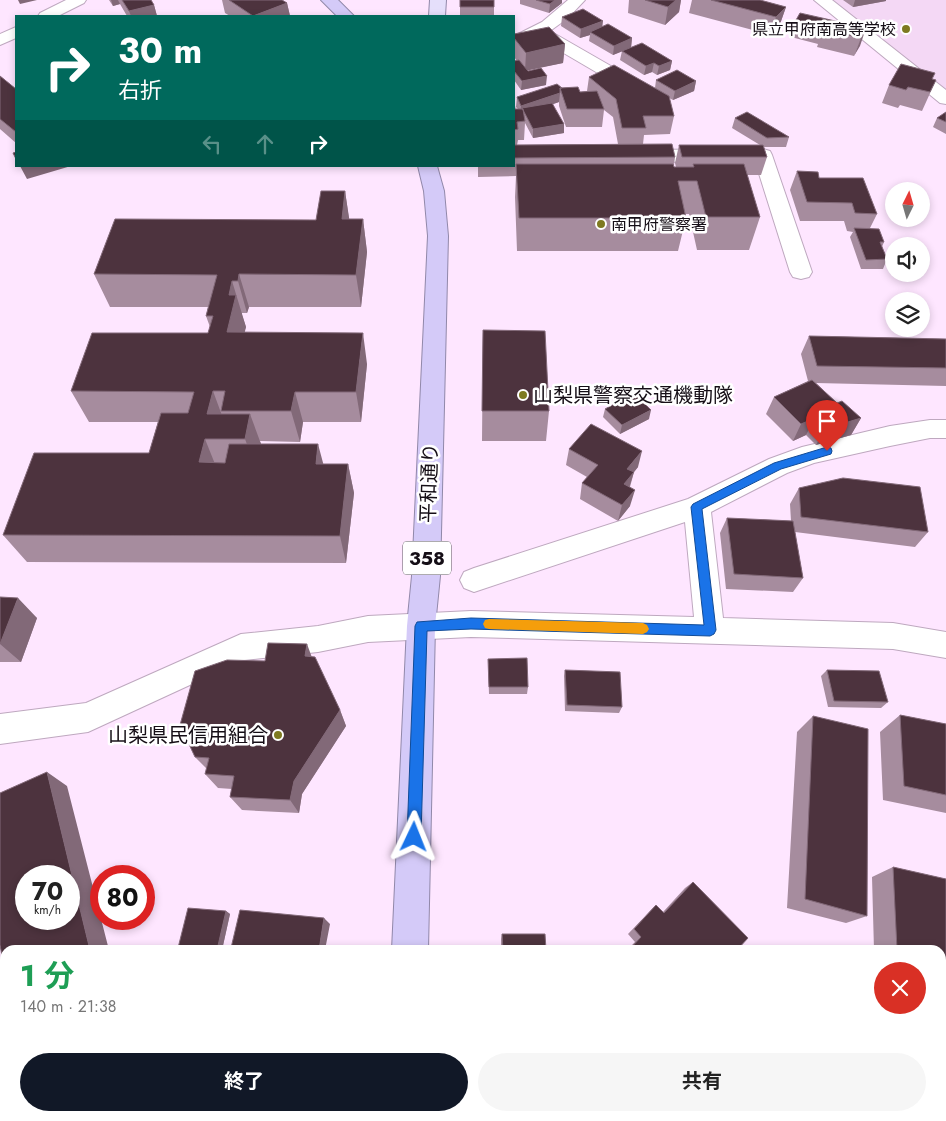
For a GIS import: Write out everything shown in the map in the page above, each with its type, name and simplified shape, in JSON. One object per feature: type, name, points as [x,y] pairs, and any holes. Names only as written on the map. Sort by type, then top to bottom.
[{"type":"highway","points":[[329,0],[345,15]]},
{"type":"highway","name":"平和通り","points":[[410,945],[421,626],[426,576],[438,236],[434,191],[426,167]]},
{"type":"main road","points":[[437,15],[438,0]]},
{"type":"street","points":[[48,15],[78,0]]},
{"type":"street","points":[[515,42],[540,32],[559,18],[578,0]]},
{"type":"street","points":[[822,0],[946,98]]},
{"type":"street","points":[[0,40],[15,32]]},
{"type":"street","points":[[540,32],[631,85]]},
{"type":"street","points":[[618,156],[763,155],[801,272]]},
{"type":"street","points":[[474,580],[697,507],[778,466],[811,454],[890,436],[930,429],[946,429]]},
{"type":"street","points":[[697,507],[710,630]]},
{"type":"street","points":[[0,729],[88,716],[241,647],[318,639],[368,629],[471,624],[710,630],[893,636],[946,645]]},
{"type":"shaded area","name":"県立甲府南高等学校","points":[[829,0],[946,0],[946,92]]},
{"type":"building","points":[[122,0],[151,0],[154,5],[129,11]]},
{"type":"building","points":[[229,0],[282,0],[287,3],[256,15],[252,15]]},
{"type":"building","points":[[460,0],[494,0],[494,7],[460,7]]},
{"type":"building","points":[[536,0],[555,0],[550,4]]},
{"type":"building","points":[[645,0],[676,0],[668,7]]},
{"type":"building","points":[[711,0],[760,0],[786,7],[776,17]]},
{"type":"building","points":[[583,9],[603,21],[581,29],[562,17]]},
{"type":"building","points":[[800,13],[866,28],[861,38],[823,29],[825,26],[796,20]]},
{"type":"building","points":[[608,24],[632,38],[614,46],[590,32]]},
{"type":"building","points":[[549,27],[565,44],[526,53],[515,39],[515,34]]},
{"type":"building","points":[[642,43],[672,61],[659,66],[654,63],[646,66],[622,51]]},
{"type":"building","points":[[519,60],[528,71],[541,68],[547,76],[522,81],[515,72],[515,61]]},
{"type":"building","points":[[901,64],[935,73],[932,79],[936,80],[930,92],[908,87],[906,90],[889,85]]},
{"type":"building","points":[[614,65],[669,96],[674,116],[643,116],[646,128],[622,128],[616,99],[589,77]]},
{"type":"building","points":[[677,70],[696,81],[675,91],[656,80]]},
{"type":"building","points":[[0,76],[15,88],[15,131],[0,119]]},
{"type":"building","points":[[557,84],[562,88],[560,88],[560,93],[521,106],[517,97]]},
{"type":"building","points":[[578,87],[580,92],[597,91],[604,109],[567,109],[560,88]]},
{"type":"building","points":[[552,103],[564,124],[533,129],[522,108]]},
{"type":"building","points":[[515,109],[523,109],[525,121],[517,122],[518,129],[515,130]]},
{"type":"building","points":[[747,112],[789,137],[767,138],[735,118]]},
{"type":"building","points":[[946,112],[946,122],[937,118]]},
{"type":"building","points":[[672,144],[675,157],[515,158],[515,145]]},
{"type":"building","points":[[679,145],[763,145],[767,157],[682,157]]},
{"type":"building","points":[[516,164],[673,164],[674,167],[694,167],[693,164],[744,164],[760,217],[706,217],[697,181],[678,181],[686,218],[519,218]]},
{"type":"building","points":[[797,171],[818,172],[819,178],[863,178],[877,214],[855,213],[852,203],[807,202]]},
{"type":"building","points":[[321,191],[345,191],[342,219],[363,219],[356,275],[239,274],[238,281],[232,281],[229,295],[236,295],[227,332],[363,333],[356,392],[295,392],[291,411],[221,411],[225,391],[213,391],[207,414],[250,414],[245,439],[205,439],[199,462],[225,463],[229,444],[318,444],[316,464],[348,464],[340,536],[3,535],[34,453],[149,453],[161,413],[188,413],[194,392],[71,391],[92,333],[208,333],[213,316],[206,316],[217,275],[94,274],[115,219],[316,220]]},
{"type":"building","points":[[854,228],[879,229],[884,242],[880,242],[885,259],[866,260]]},
{"type":"building","points":[[483,330],[545,331],[549,411],[482,411]]},
{"type":"building","points":[[809,336],[946,339],[946,368],[817,366]]},
{"type":"building","points":[[812,380],[837,403],[842,401],[861,418],[825,429],[815,418],[801,424],[774,397]]},
{"type":"building","points":[[634,393],[651,410],[622,425],[605,409]]},
{"type":"building","points":[[591,424],[642,451],[627,469],[634,472],[624,484],[635,490],[622,505],[582,483],[598,465],[569,449]]},
{"type":"building","points":[[843,478],[920,487],[928,532],[801,517],[799,488]]},
{"type":"building","points":[[727,518],[793,521],[803,578],[734,574]]},
{"type":"building","points":[[0,597],[18,598],[0,644]]},
{"type":"building","points":[[268,643],[307,644],[305,656],[315,657],[340,710],[294,781],[290,800],[230,797],[234,776],[205,774],[209,758],[195,757],[180,725],[195,671],[227,660],[265,661]]},
{"type":"building","points":[[527,658],[528,687],[489,687],[488,659]]},
{"type":"building","points":[[565,670],[620,672],[622,707],[567,705]]},
{"type":"building","points":[[827,670],[879,671],[888,702],[834,701]]},
{"type":"building","points":[[900,715],[946,724],[946,795],[904,786]]},
{"type":"building","points":[[813,716],[868,729],[867,916],[805,899]]},
{"type":"building","points":[[47,772],[69,865],[15,865],[15,930],[80,930],[80,909],[89,945],[0,945],[0,793]]},
{"type":"building","points":[[893,867],[946,879],[946,945],[897,945]]},
{"type":"building","points":[[693,882],[748,938],[742,945],[634,945],[641,937],[634,929],[656,905],[664,913]]},
{"type":"building","points":[[188,908],[226,911],[218,945],[179,945]]},
{"type":"building","points":[[240,910],[324,918],[320,945],[232,945]]},
{"type":"building","points":[[502,934],[545,934],[546,945],[503,945]]},
{"type":"slow traffic","points":[[489,624],[643,629]]},
{"type":"place","name":"県立甲府南高等学校","points":[[906,29]]},
{"type":"place","name":"南甲府警察署","points":[[601,224]]},
{"type":"place","name":"山梨県警察交通機動隊","points":[[523,395]]},
{"type":"place","name":"山梨県民信用組合","points":[[278,735]]},
{"type":"route","points":[[414,837],[421,626],[471,624],[710,630],[697,507],[778,466],[811,454],[827,451]]}]
